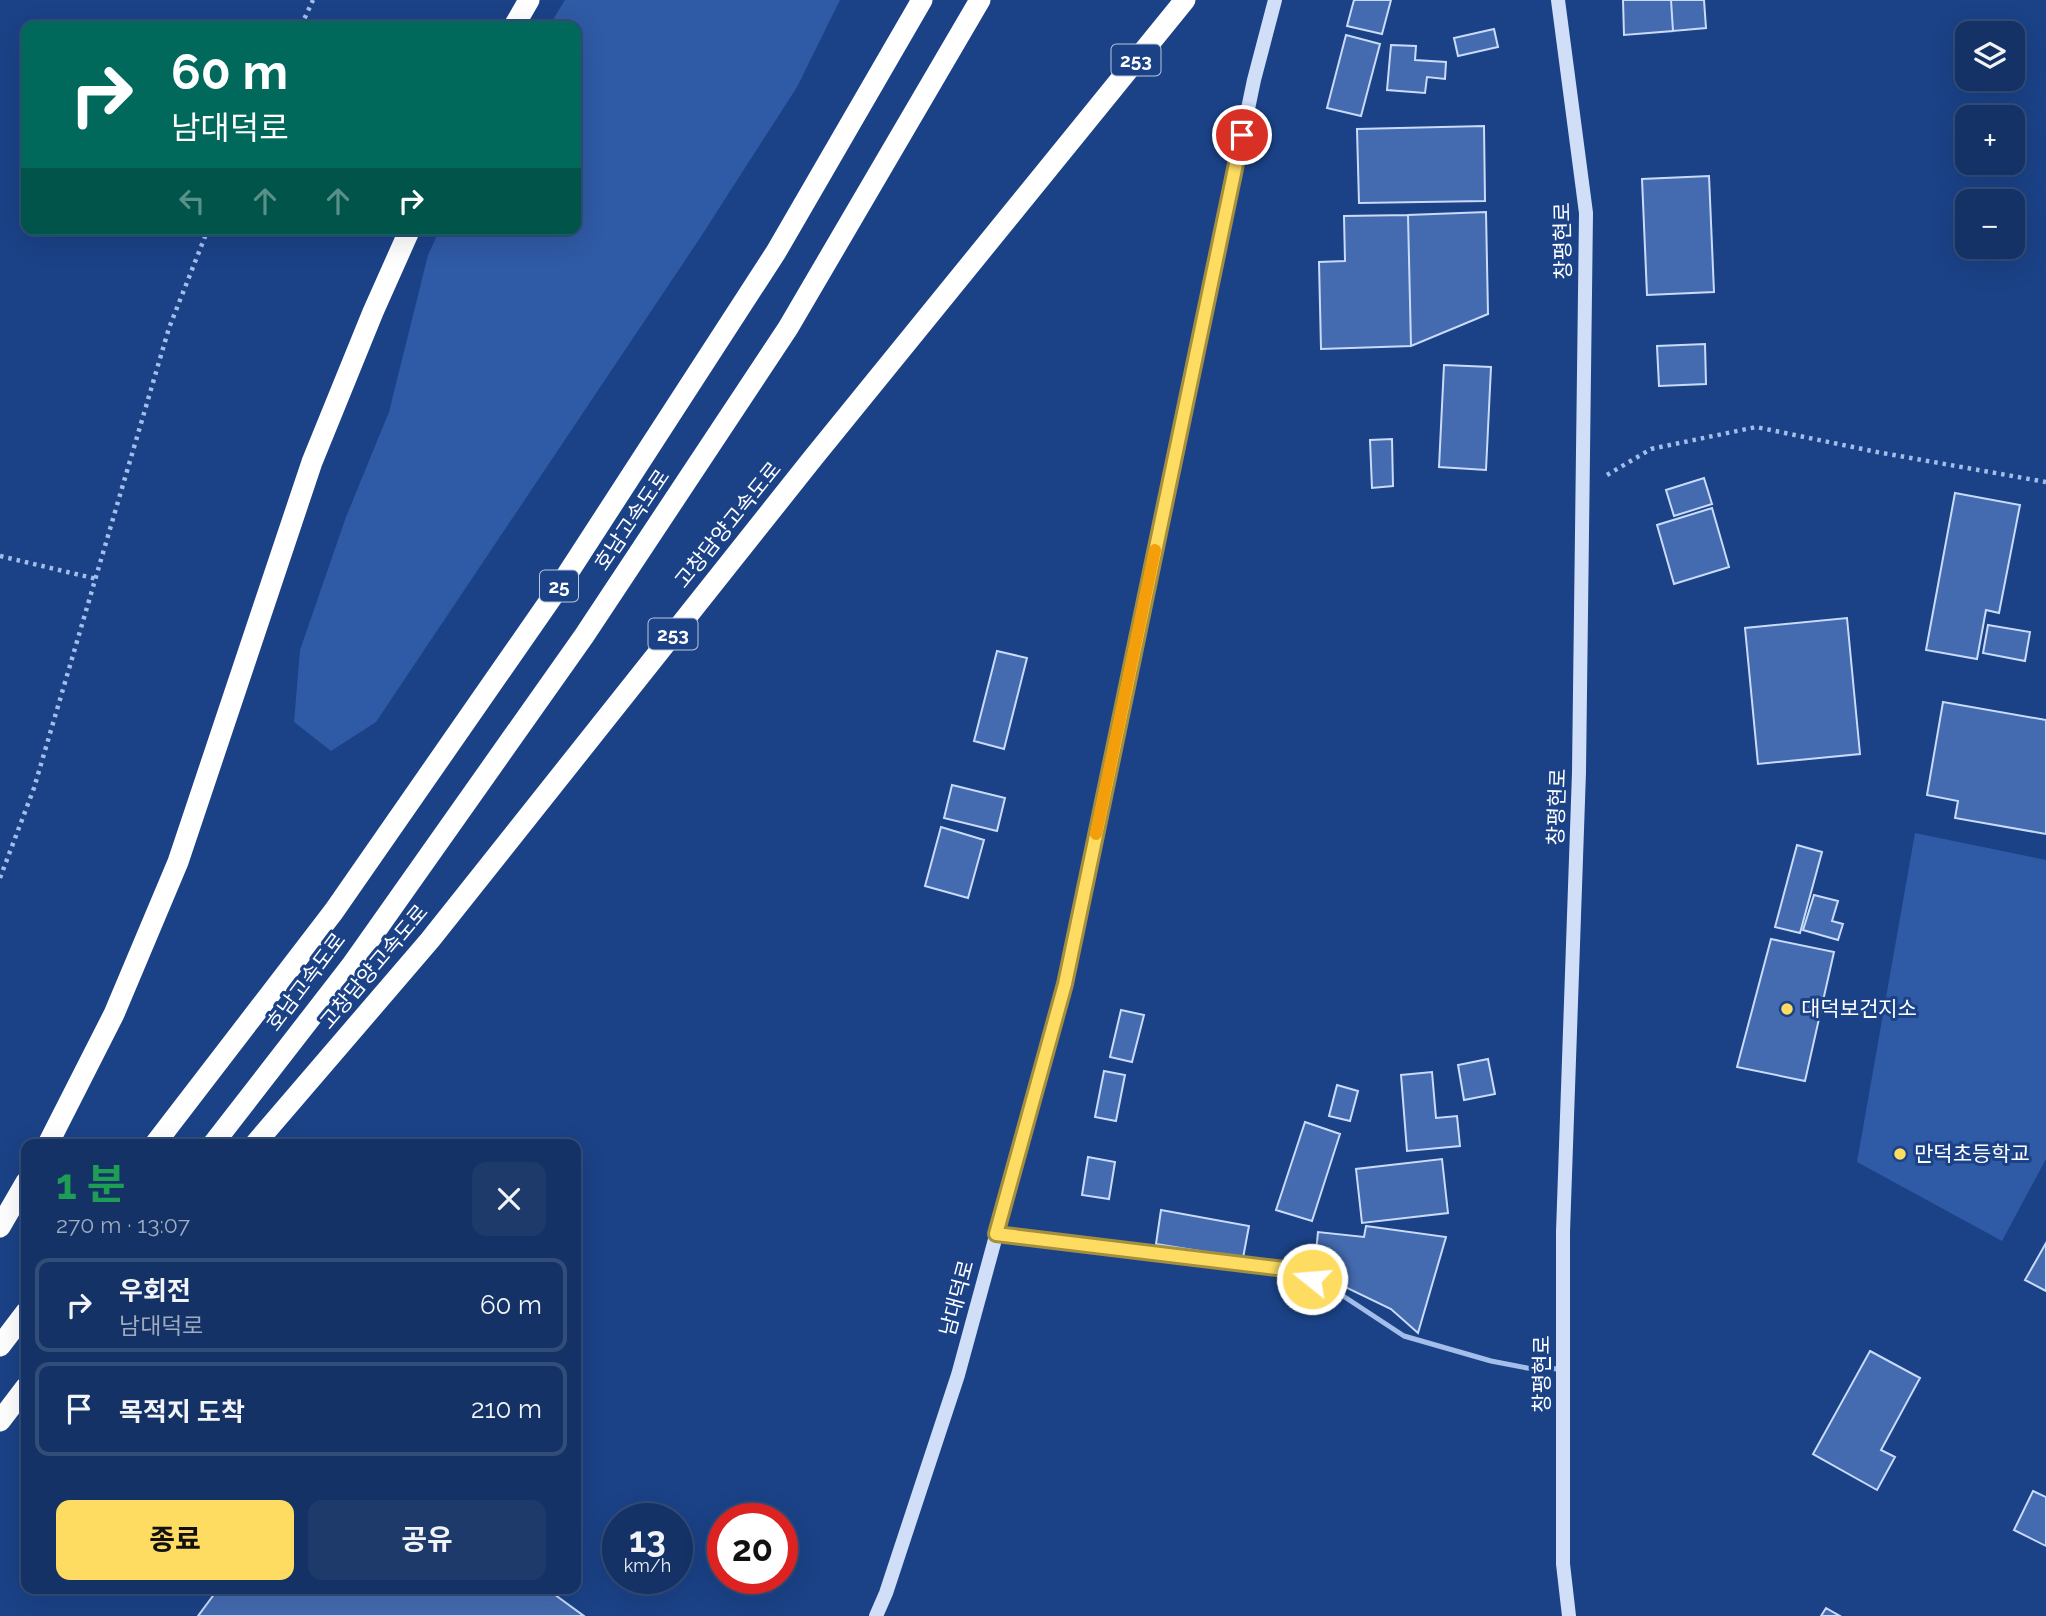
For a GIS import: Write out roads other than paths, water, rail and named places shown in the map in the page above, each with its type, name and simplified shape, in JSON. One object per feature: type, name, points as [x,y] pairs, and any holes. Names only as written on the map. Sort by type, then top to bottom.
[{"type":"highway","points":[[517,21],[529,0]]},
{"type":"highway","name":"호남고속도로","points":[[159,1139],[334,911],[557,590],[776,252],[922,0]]},
{"type":"highway","name":"호남고속도로","points":[[217,1139],[351,966],[584,636],[788,328],[981,0]]},
{"type":"highway","name":"고창담양고속도로","points":[[259,1139],[430,940],[813,458],[1185,0]]},
{"type":"highway","points":[[51,1139],[114,1014],[178,862],[312,462],[407,235]]},
{"type":"highway","points":[[0,1227],[21,1191]]},
{"type":"highway","points":[[0,1346],[21,1319]]},
{"type":"highway","points":[[0,1421],[21,1394]]},
{"type":"highway","points":[[0,1436],[21,1412]]},
{"type":"main road","name":"남대덕로","points":[[876,1616],[958,1375],[1065,984],[1254,80],[1275,0]]},
{"type":"main road","name":"창평현로","points":[[1558,0],[1586,213],[1578,786],[1563,1232],[1563,1564],[1569,1616]]},
{"type":"lane","points":[[996,1234],[1293,1270],[1332,1288],[1404,1336],[1491,1361],[1527,1368],[1563,1369]]},
{"type":"place","name":"대덕보건지소","points":[[1787,1009]]},
{"type":"place","name":"만덕초등학교","points":[[1900,1154]]}]
